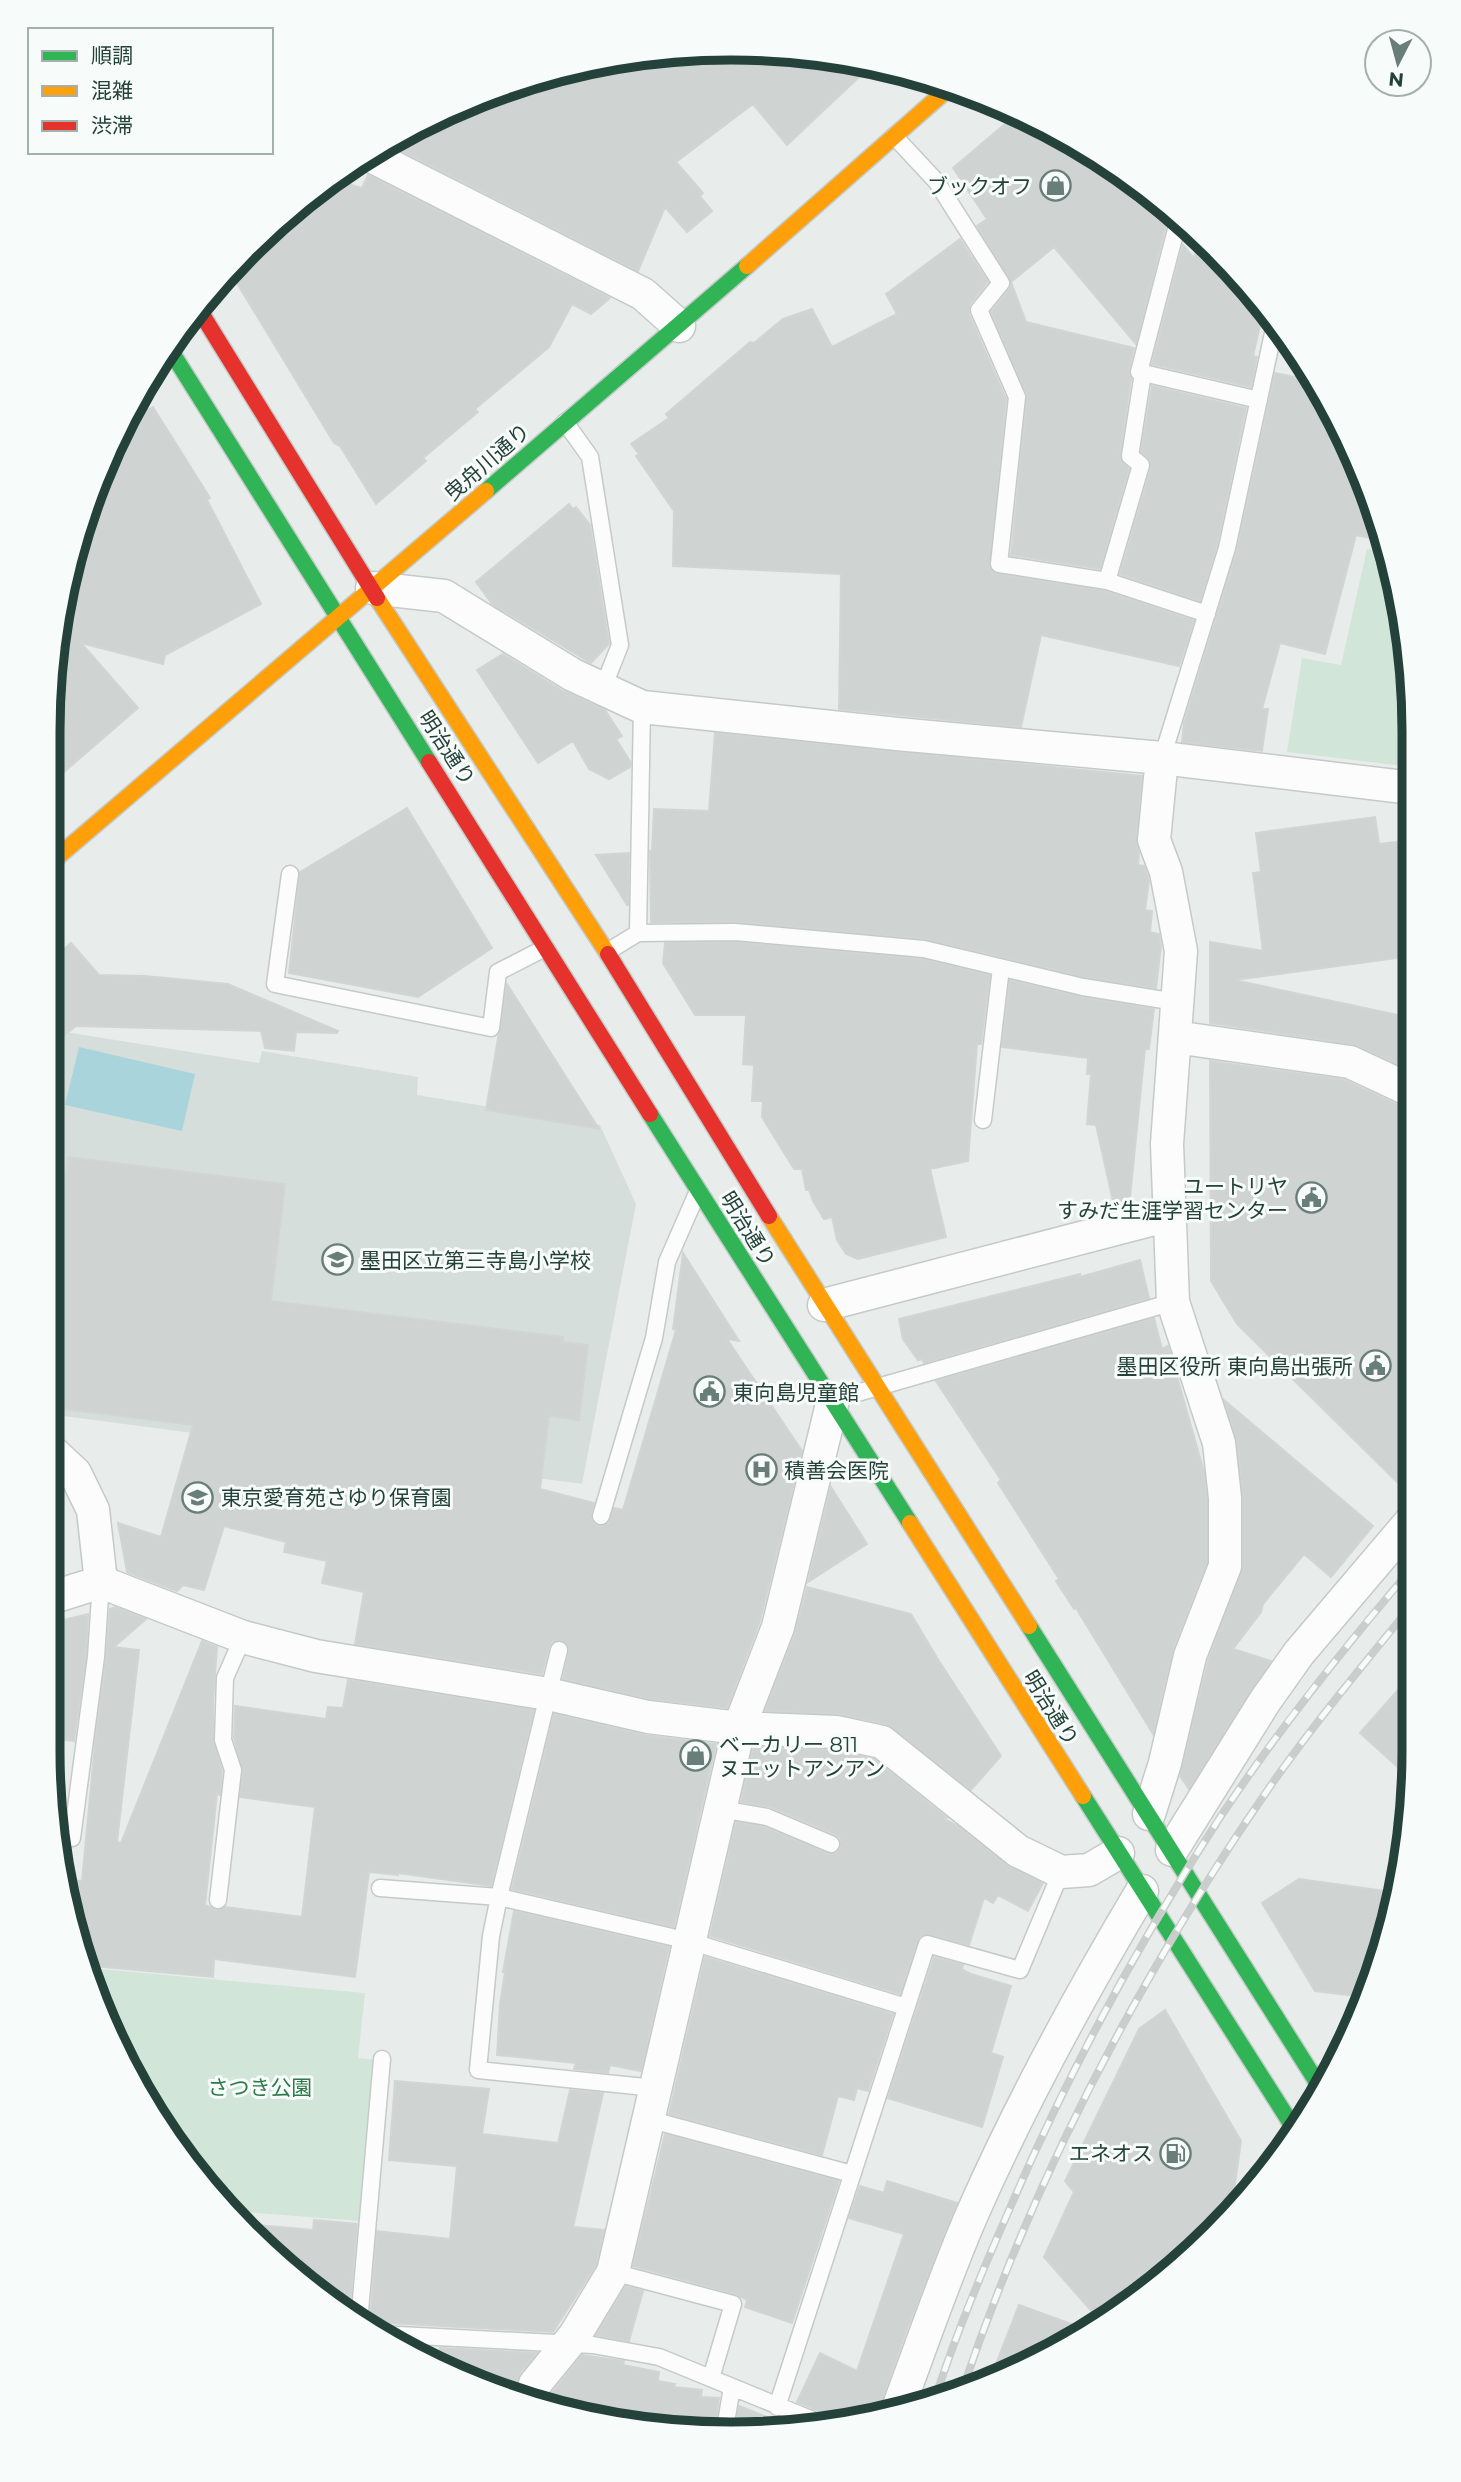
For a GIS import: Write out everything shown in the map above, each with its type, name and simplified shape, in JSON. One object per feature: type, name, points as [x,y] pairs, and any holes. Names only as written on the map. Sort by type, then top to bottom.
[{"type":"main road","name":"曳舟川通り","points":[[60,855],[679,326],[942,94]]},
{"type":"main road","name":"明治通り","points":[[203,316],[477,756],[607,952],[824,1305],[878,1386],[1316,2080]]},
{"type":"main road","name":"明治通り","points":[[174,356],[548,947],[698,1190],[1290,2121]]},
{"type":"street","points":[[380,158],[643,294],[679,326]]},
{"type":"street","points":[[372,589],[444,596],[573,675],[642,707],[1162,758],[1402,787]]},
{"type":"street","points":[[1149,1814],[1165,1763],[1190,1656],[1225,1566],[1225,1499],[1219,1443],[1173,1302],[1167,1144],[1181,951],[1167,872],[1154,841],[1162,758]]},
{"type":"street","points":[[1175,1037],[1350,1062],[1402,1086]]},
{"type":"street","points":[[824,1305],[1169,1214]]},
{"type":"street","points":[[533,2392],[535,2384],[568,2344],[613,2272],[739,1728],[778,1628],[833,1400]]},
{"type":"street","points":[[60,1460],[75,1474],[93,1510],[101,1582]]},
{"type":"street","points":[[1172,1850],[1265,1701],[1299,1653],[1402,1532]]},
{"type":"street","points":[[60,1595],[101,1582],[243,1637],[316,1656],[548,1694],[648,1717],[739,1728],[836,1732],[882,1742],[1018,1851],[1061,1872],[1089,1870],[1118,1853]]},
{"type":"street","points":[[901,2401],[993,2151],[1082,1991],[1142,1891]]},
{"type":"lane","points":[[894,136],[936,181],[1001,284],[979,310],[1017,397],[999,564],[1107,581],[1207,614]]},
{"type":"lane","points":[[1176,229],[1139,372],[1259,400]]},
{"type":"lane","points":[[1162,758],[1227,548],[1273,336]]},
{"type":"lane","points":[[1107,581],[1140,465],[1130,456],[1143,373]]},
{"type":"lane","points":[[565,422],[590,457],[620,645],[603,688]]},
{"type":"lane","points":[[638,933],[642,707]]},
{"type":"lane","points":[[290,874],[275,984],[491,1028],[498,972],[548,947]]},
{"type":"lane","points":[[607,952],[638,933],[735,932],[910,948],[1083,987],[1176,1002]]},
{"type":"lane","points":[[984,1120],[1001,968]]},
{"type":"lane","points":[[601,1516],[654,1338],[667,1262],[698,1190]]},
{"type":"lane","points":[[833,1400],[1173,1302]]},
{"type":"lane","points":[[65,1838],[72,1838],[96,1657],[101,1582]]},
{"type":"lane","points":[[218,1900],[233,1770],[223,1740],[225,1678],[243,1637]]},
{"type":"lane","points":[[559,1650],[491,1936],[478,2070],[655,2088]]},
{"type":"lane","points":[[720,1809],[767,1817],[831,1844]]},
{"type":"lane","points":[[777,2407],[927,1944],[1020,1970],[1061,1872]]},
{"type":"lane","points":[[380,1888],[499,1897],[690,1941],[906,2007]]},
{"type":"lane","points":[[360,2310],[382,2059]]},
{"type":"lane","points":[[648,2119],[852,2174]]},
{"type":"lane","points":[[613,2272],[733,2304],[710,2378]]},
{"type":"lane","points":[[399,2335],[593,2345],[659,2357],[806,2418]]},
{"type":"lane","points":[[726,2422],[732,2388]]},
{"type":"shaded area","name":"墨田区立第三寺島小学校","points":[[60,1031],[259,1063],[262,1051],[418,1077],[417,1095],[600,1125],[636,1204],[582,1484],[60,1416]]},
{"type":"green space","points":[[1367,549],[1377,551],[1396,643],[1402,766],[1287,752],[1302,658],[1341,665]]},
{"type":"green space","name":"さつき公園","points":[[100,1969],[365,1993],[358,2058],[375,2060],[360,2221],[243,2212],[230,2198],[230,2188],[220,2187],[198,2160],[149,2087],[100,1979]]},
{"type":"water","points":[[79,1047],[195,1074],[182,1131],[65,1105]]},
{"type":"building","points":[[687,61],[774,61],[864,73],[787,145],[753,104],[676,162],[703,193],[700,196],[712,211],[687,232],[665,207],[638,271],[396,148],[474,111],[515,95],[557,82],[643,65]]},
{"type":"building","points":[[1009,121],[1066,149],[1103,173],[1154,210],[1166,225],[1136,344],[1054,247],[1011,282],[1026,322],[1134,348],[1129,369],[1131,379],[1120,454],[1121,460],[1129,469],[1100,569],[1011,555],[1027,397],[991,312],[1009,290],[1011,283],[977,226],[987,219],[953,168]]},
{"type":"building","points":[[368,175],[610,298],[591,314],[572,304],[549,347],[475,409],[478,412],[423,458],[426,461],[376,504],[340,446],[334,443],[234,279],[288,226],[322,198],[344,183],[362,188]]},
{"type":"building","points":[[960,239],[988,282],[970,304],[969,314],[1006,399],[990,569],[997,574],[1105,591],[1194,621],[1179,666],[1041,635],[1021,727],[839,709],[841,574],[673,566],[674,511],[636,456],[639,454],[631,444],[669,418],[666,414],[750,342],[754,343],[783,319],[812,309],[832,347],[897,314],[886,294]]},
{"type":"building","points":[[1183,245],[1194,258],[1196,248],[1261,320],[1253,356],[1257,357],[1251,387],[1152,364]]},
{"type":"building","points":[[1275,373],[1301,379],[1332,434],[1350,474],[1373,539],[1356,535],[1325,654],[1280,643],[1262,709],[1268,709],[1262,751],[1182,742],[1184,723],[1237,550]]},
{"type":"building","points":[[1152,386],[1246,408],[1217,545],[1200,601],[1120,574],[1151,468],[1151,461],[1141,452]]},
{"type":"building","points":[[153,407],[210,498],[207,500],[261,604],[165,655],[163,664],[81,643],[138,708],[60,775],[61,687],[72,600],[95,515],[139,415]]},
{"type":"building","points":[[569,504],[573,509],[576,507],[590,525],[609,644],[591,663],[492,604],[476,582]]},
{"type":"building","points":[[503,654],[563,691],[605,710],[622,736],[616,739],[631,763],[630,767],[609,779],[589,769],[573,741],[538,763],[477,670]]},
{"type":"building","points":[[715,733],[1142,776],[1136,839],[1138,865],[1144,866],[1149,880],[1145,910],[1152,911],[1150,932],[1159,934],[1161,946],[1156,988],[1085,977],[925,939],[736,922],[651,922],[650,851],[654,809],[709,811]]},
{"type":"building","points":[[407,808],[492,948],[418,997],[289,973],[300,872]]},
{"type":"building","points":[[1375,817],[1379,844],[1402,841],[1402,957],[1234,980],[1402,1016],[1402,1066],[1353,1044],[1210,1023],[1210,942],[1263,951],[1253,873],[1261,872],[1256,833]]},
{"type":"building","points":[[629,853],[628,905],[627,905],[596,855]]},
{"type":"building","points":[[735,942],[922,959],[990,975],[981,1044],[977,1044],[968,1161],[930,1169],[946,1237],[858,1259],[846,1254],[837,1240],[832,1217],[824,1219],[809,1190],[806,1190],[802,1169],[794,1169],[762,1117],[763,1101],[752,1101],[754,1065],[743,1064],[746,1015],[695,1015],[663,963],[665,943]]},
{"type":"building","points":[[71,943],[99,975],[145,976],[228,984],[338,1031],[296,1032],[294,1051],[265,1048],[261,1031],[76,1026],[60,1039],[60,953]]},
{"type":"building","points":[[1010,980],[1081,997],[1154,1009],[1149,1049],[1145,1049],[1129,1207],[1115,1210],[1096,1125],[1087,1124],[1091,1074],[1087,1074],[1088,1058],[1002,1047]]},
{"type":"building","points":[[507,984],[599,1129],[486,1110]]},
{"type":"building","name":"ユートリヤ すみだ生涯学習センター","points":[[1210,1061],[1345,1080],[1402,1107],[1402,1477],[1397,1482],[1237,1324],[1211,1281]]},
{"type":"building","points":[[68,1157],[285,1184],[271,1301],[563,1337],[563,1342],[588,1345],[579,1420],[549,1416],[540,1489],[594,1503],[591,1518],[594,1524],[599,1526],[609,1523],[614,1508],[623,1510],[676,1330],[673,1329],[683,1253],[739,1341],[727,1339],[802,1451],[760,1621],[727,1708],[651,1699],[563,1679],[569,1648],[561,1640],[552,1642],[549,1647],[542,1674],[355,1644],[364,1592],[322,1583],[327,1561],[284,1552],[286,1542],[224,1526],[204,1590],[183,1585],[177,1591],[127,1572],[118,1523],[161,1537],[193,1425],[60,1408],[60,1220]]},
{"type":"building","points":[[1140,1260],[1149,1298],[924,1363],[922,1359],[918,1360],[903,1339],[899,1319],[1080,1274],[1080,1277]]},
{"type":"building","points":[[1154,1318],[1162,1349],[1168,1346],[1204,1472],[1207,1499],[1207,1563],[1173,1649],[1153,1734],[1076,1608],[1074,1609],[1056,1581],[1059,1579],[998,1483],[1001,1480],[936,1381]]},
{"type":"building","points":[[1224,1400],[1373,1526],[1331,1577],[1304,1554],[1263,1604],[1261,1612],[1233,1649],[1271,1661],[1189,1789],[1180,1776],[1208,1661],[1243,1566],[1243,1498],[1237,1441]]},
{"type":"building","points":[[831,1487],[867,1544],[808,1582]]},
{"type":"building","points":[[807,1587],[911,1614],[1001,1756],[971,1790],[886,1724],[837,1714],[765,1711],[795,1634]]},
{"type":"building","points":[[115,1607],[146,1619],[114,1647],[139,1650],[117,1842],[121,1843],[202,1641],[217,1647],[213,1740],[222,1771],[205,1905],[216,1910],[225,1907],[302,1917],[315,1807],[240,1797],[243,1771],[234,1738],[235,1706],[326,1719],[328,1707],[343,1708],[348,1680],[534,1710],[491,1886],[398,1873],[369,1872],[355,1977],[214,1959],[213,1977],[95,1966],[72,1880],[82,1881],[110,1609]]},
{"type":"building","points":[[88,1614],[86,1656],[74,1741],[60,1739],[60,1621]]},
{"type":"building","points":[[1402,1685],[1401,1770],[1360,1733]]},
{"type":"building","points":[[554,1714],[644,1735],[716,1744],[674,1927],[512,1889]]},
{"type":"building","points":[[753,1747],[834,1750],[874,1759],[947,1818],[945,1819],[961,1828],[1007,1865],[1043,1883],[1028,1911],[998,1895],[993,1903],[984,1898],[969,1945],[930,1934],[920,1936],[900,1994],[710,1936],[736,1822],[764,1827],[828,1854],[837,1853],[841,1847],[840,1838],[835,1834],[771,1807],[741,1802]]},
{"type":"building","points":[[1299,1879],[1387,1891],[1379,1925],[1355,1996],[1315,1991],[1262,1903]]},
{"type":"building","points":[[514,1911],[669,1947],[641,2071],[610,2065],[608,2073],[574,2069],[576,2063],[497,2055],[503,1972]]},
{"type":"building","points":[[705,1957],[893,2014],[868,2091],[857,2088],[854,2100],[838,2096],[822,2155],[669,2114]]},
{"type":"building","points":[[934,1957],[963,1965],[962,1969],[971,1974],[1011,1986],[991,2053],[1003,2057],[982,2127],[888,2098]]},
{"type":"building","points":[[1165,2010],[1241,2141],[1233,2196],[1173,2256],[1139,2284],[1094,2315],[1044,2257],[1074,2192],[1065,2181],[1139,2029]]},
{"type":"building","points":[[395,2081],[489,2089],[482,2134],[558,2143],[570,2090],[603,2093],[573,2227],[604,2230],[596,2265],[553,2332],[379,2322],[370,2317],[377,2231],[450,2239],[457,2166],[389,2160]]},
{"type":"building","points":[[665,2134],[839,2181],[792,2323],[745,2307],[747,2300],[736,2294],[633,2266]]},
{"type":"building","points":[[887,2181],[957,2203],[880,2406],[829,2415],[797,2402],[820,2353],[857,2371],[904,2234],[849,2218],[860,2186],[884,2193]]},
{"type":"building","points":[[314,2220],[357,2224],[350,2303],[288,2256],[255,2225],[313,2230]]},
{"type":"building","points":[[626,2286],[643,2291],[629,2341],[596,2335]]},
{"type":"building","points":[[1019,2305],[1077,2326],[1027,2353],[995,2368]]},
{"type":"building","points":[[440,2348],[537,2353],[520,2373],[515,2387],[440,2356]]},
{"type":"building","points":[[582,2355],[624,2361],[623,2365],[659,2372],[658,2381],[675,2384],[674,2387],[702,2390],[701,2397],[719,2398],[716,2422],[687,2421],[600,2410],[551,2398]]},
{"type":"building","points":[[739,2406],[777,2421],[774,2421],[737,2422]]},
{"type":"railway","points":[[938,2389],[987,2261],[1053,2113],[1131,1963],[1219,1819],[1264,1754],[1336,1659],[1402,1580]]},
{"type":"railway","points":[[966,2379],[1021,2235],[1056,2157],[1134,2005],[1177,1931],[1269,1788],[1402,1617]]},
{"type":"traffic: fast","points":[[486,491],[747,266]]},
{"type":"traffic: fast","points":[[174,356],[429,762]]},
{"type":"traffic: fast","points":[[650,1114],[910,1523]]},
{"type":"traffic: fast","points":[[1029,1626],[1316,2080]]},
{"type":"traffic: fast","points":[[1083,1796],[1290,2121]]},
{"type":"traffic: slow","points":[[747,266],[942,94]]},
{"type":"traffic: slow","points":[[60,855],[486,491]]},
{"type":"traffic: slow","points":[[377,598],[608,954]]},
{"type":"traffic: slow","points":[[769,1216],[1029,1626]]},
{"type":"traffic: slow","points":[[910,1523],[1083,1796]]},
{"type":"traffic: jam","points":[[203,316],[377,598]]},
{"type":"traffic: jam","points":[[429,762],[650,1114]]},
{"type":"traffic: jam","points":[[608,954],[769,1216]]},
{"type":"place","name":"ブックオフ","points":[[1055,186]]},
{"type":"place","name":"ユートリヤ すみだ生涯学習センター","points":[[1311,1198]]},
{"type":"place","name":"墨田区立第三寺島小学校","points":[[337,1260]]},
{"type":"place","name":"墨田区役所 東向島出張所","points":[[1376,1366]]},
{"type":"place","name":"東向島児童館","points":[[710,1392]]},
{"type":"place","name":"積善会医院","points":[[761,1470]]},
{"type":"place","name":"東京愛育苑さゆり保育園","points":[[198,1497]]},
{"type":"place","name":"ベーカリー 811 ヌエットアンアン","points":[[696,1756]]},
{"type":"place","name":"エネオス","points":[[1176,2153]]}]
